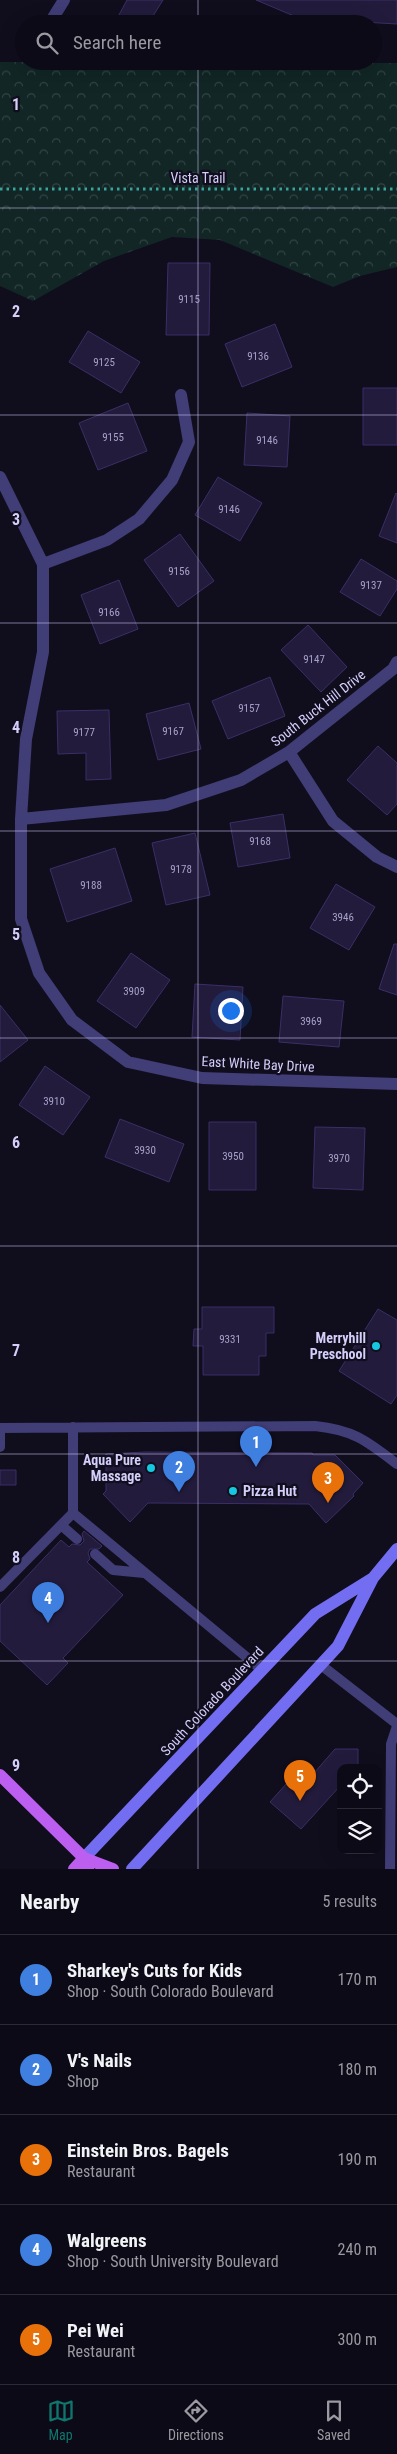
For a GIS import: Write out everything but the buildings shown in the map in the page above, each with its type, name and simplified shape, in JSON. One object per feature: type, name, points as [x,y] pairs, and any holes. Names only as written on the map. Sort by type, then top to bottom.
[{"type":"main road","name":"South Colorado Boulevard","points":[[132,1869],[338,1646],[373,1578],[397,1549]]},
{"type":"main road","name":"South Colorado Boulevard","points":[[86,1864],[315,1614],[373,1578]]},
{"type":"main road","points":[[0,1774],[86,1864]]},
{"type":"main road","points":[[74,1869],[86,1864],[113,1869]]},
{"type":"street","points":[[55,15],[64,0]]},
{"type":"street","points":[[43,564],[107,540],[139,519],[172,480],[189,442],[181,395]]},
{"type":"street","name":"East White Bay Drive","points":[[0,476],[43,564],[43,652],[26,739],[21,819],[21,919],[39,973],[72,1020],[128,1062],[202,1078],[397,1084]]},
{"type":"street","name":"South Buck Hill Drive","points":[[21,819],[166,806],[242,780],[289,752],[393,669],[397,662]]},
{"type":"street","points":[[289,752],[334,822],[377,857],[397,866]]},
{"type":"lane","points":[[0,1447],[0,1428],[315,1426],[337,1428],[354,1434],[397,1464]]},
{"type":"lane","points":[[0,1587],[73,1513],[73,1427]]},
{"type":"lane","points":[[73,1513],[262,1670]]},
{"type":"lane","points":[[61,1525],[77,1539]]},
{"type":"lane","points":[[95,1554],[113,1570],[145,1574]]},
{"type":"lane","points":[[321,1665],[397,1725],[390,1744],[390,1869]]},
{"type":"path","name":"Vista Trail","points":[[0,189],[397,189]]},
{"type":"green space","points":[[0,62],[15,62],[15,70],[382,70],[382,63],[397,63],[397,267],[360,276],[333,287],[220,240],[172,237],[104,261],[33,301],[0,286]]},
{"type":"place","name":"Merryhill Preschool","points":[[376,1346]]},
{"type":"place","name":"Sharkey's Cuts for Kids","points":[[256,1467]]},
{"type":"place","name":"Aqua Pure Massage","points":[[151,1468]]},
{"type":"place","name":"Pizza Hut","points":[[233,1491]]},
{"type":"place","name":"V's Nails","points":[[179,1492]]},
{"type":"place","name":"Einstein Bros. Bagels","points":[[328,1503]]},
{"type":"place","name":"Walgreens","points":[[48,1623]]},
{"type":"place","name":"Pei Wei","points":[[300,1801]]}]
